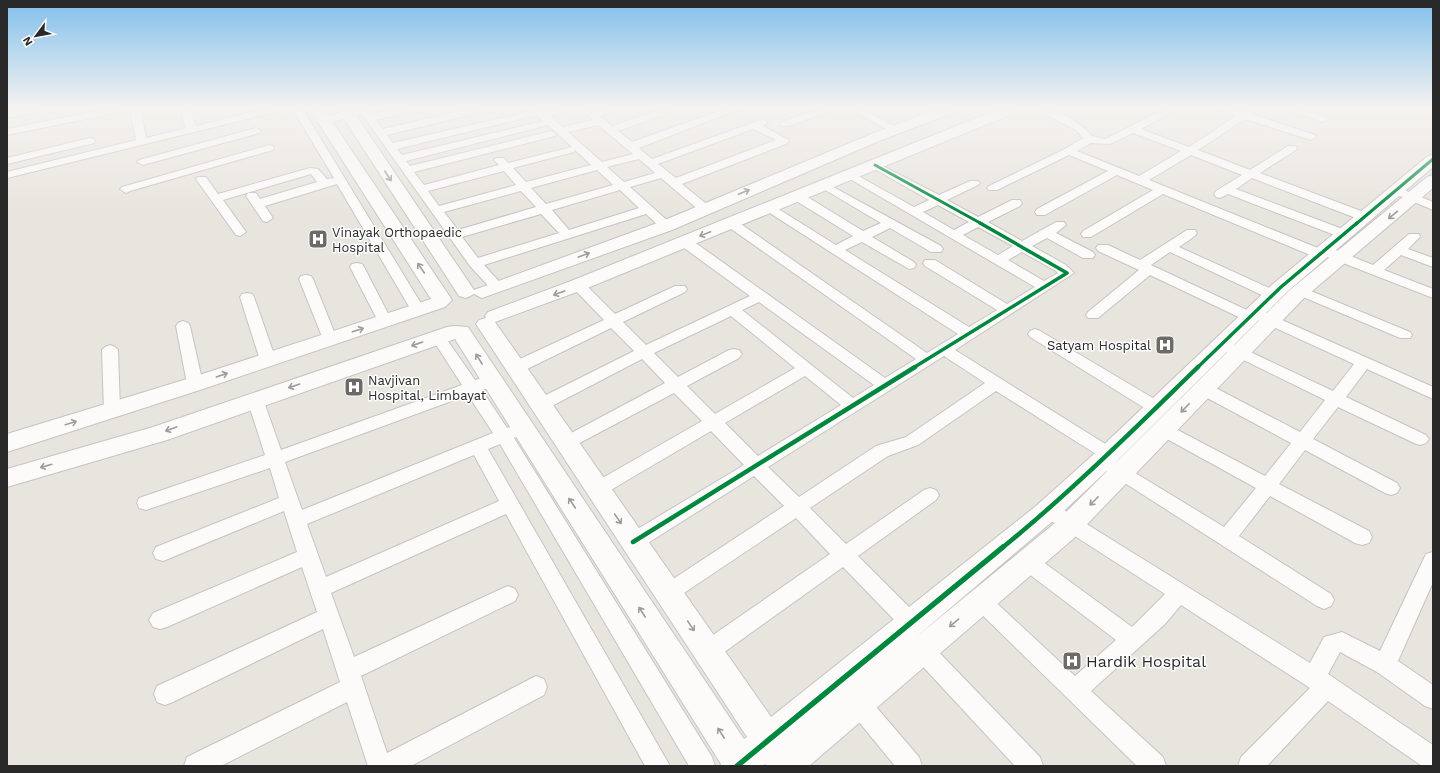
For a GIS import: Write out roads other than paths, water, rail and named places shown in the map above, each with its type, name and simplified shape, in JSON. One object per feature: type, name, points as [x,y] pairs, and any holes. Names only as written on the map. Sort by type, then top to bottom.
[{"type":"street","points":[[7,161],[77,144]]},
{"type":"street","points":[[90,144],[90,155]]},
{"type":"street","points":[[7,175],[134,144]]},
{"type":"street","points":[[143,162],[208,144]]},
{"type":"street","points":[[266,144],[276,158]]},
{"type":"street","points":[[319,144],[418,310]]},
{"type":"street","points":[[339,144],[440,302]]},
{"type":"street","points":[[383,144],[482,290],[496,300],[499,305],[467,328],[443,329],[433,322],[432,312],[440,302]]},
{"type":"street","points":[[389,144],[475,263],[482,290]]},
{"type":"street","points":[[391,147],[403,144]]},
{"type":"street","points":[[399,159],[461,144]]},
{"type":"street","points":[[486,144],[567,234]]},
{"type":"street","points":[[407,170],[490,149],[500,144]]},
{"type":"street","points":[[574,144],[666,226]]},
{"type":"street","points":[[628,144],[705,209]]},
{"type":"street","points":[[630,146],[636,144]]},
{"type":"street","points":[[674,183],[774,144]]},
{"type":"street","points":[[7,443],[112,411],[268,360],[418,310],[440,302],[455,294],[482,290],[666,226],[862,144]]},
{"type":"street","points":[[7,478],[159,434],[255,399],[467,328],[578,285],[926,144]]},
{"type":"street","points":[[993,188],[1069,152],[1081,144]]},
{"type":"street","points":[[1172,144],[1365,217]]},
{"type":"street","points":[[1140,180],[1200,144]]},
{"type":"street","points":[[650,163],[700,145],[730,162]]},
{"type":"street","points":[[126,189],[269,148]]},
{"type":"street","points":[[1292,148],[1223,193],[1375,271],[1433,294]]},
{"type":"street","points":[[422,189],[570,150]]},
{"type":"street","points":[[1069,152],[1162,189],[1332,249]]},
{"type":"street","points":[[437,210],[598,165],[640,155]]},
{"type":"street","points":[[1259,317],[1301,291],[1332,249],[1365,217],[1414,198],[1433,159]]},
{"type":"street","points":[[633,542],[943,348],[1065,275],[1066,271],[1023,246],[875,165]]},
{"type":"street","points":[[216,198],[310,171],[314,172],[325,184]]},
{"type":"street","points":[[1041,212],[1116,171]]},
{"type":"street","points":[[258,204],[358,174]]},
{"type":"street","points":[[455,235],[662,174]]},
{"type":"street","points":[[849,175],[1045,287]]},
{"type":"street","points":[[202,179],[240,232]]},
{"type":"street","points":[[467,328],[482,384],[513,432],[740,765],[768,740],[1049,510],[1111,462],[1161,419],[1231,348],[1259,317],[1273,295],[1332,249],[1414,198],[1433,180]]},
{"type":"street","points":[[913,212],[974,183]]},
{"type":"street","points":[[824,185],[936,249]]},
{"type":"street","points":[[247,189],[267,218]]},
{"type":"street","points":[[1087,234],[1162,189]]},
{"type":"street","points":[[797,196],[910,265]]},
{"type":"street","points":[[954,234],[1016,203]]},
{"type":"street","points":[[768,208],[968,333]]},
{"type":"street","points":[[475,263],[647,210]]},
{"type":"street","points":[[731,223],[926,359]]},
{"type":"street","points":[[835,250],[891,224]]},
{"type":"street","points":[[998,260],[1060,225]]},
{"type":"street","points":[[1047,233],[1088,255]]},
{"type":"street","points":[[1093,315],[1169,247],[1191,233]]},
{"type":"street","points":[[1375,271],[1414,237]]},
{"type":"street","points":[[685,242],[884,385]]},
{"type":"street","points":[[1169,247],[1273,295]]},
{"type":"street","points":[[1103,248],[1144,268],[1433,393]]},
{"type":"street","points":[[1399,250],[1433,263]]},
{"type":"street","points":[[930,263],[1007,310]]},
{"type":"street","points":[[357,267],[385,321]]},
{"type":"street","points":[[306,279],[330,339]]},
{"type":"street","points":[[578,285],[843,556],[911,623]]},
{"type":"street","points":[[515,368],[680,290]]},
{"type":"street","points":[[1301,291],[1405,334]]},
{"type":"street","points":[[540,404],[761,296]]},
{"type":"street","points":[[247,297],[268,360]]},
{"type":"street","points":[[733,310],[852,405]]},
{"type":"street","points":[[183,326],[195,384]]},
{"type":"street","points":[[467,328],[515,368],[785,766],[858,703],[1028,562],[1071,524],[1111,462]]},
{"type":"street","points":[[1035,334],[1161,419],[1268,486],[1362,537]]},
{"type":"street","points":[[943,348],[1111,462],[1324,600]]},
{"type":"street","points":[[1161,419],[1204,389],[1231,348]]},
{"type":"street","points":[[1231,348],[1420,439]]},
{"type":"street","points":[[110,350],[112,411]]},
{"type":"street","points":[[566,443],[734,354]]},
{"type":"street","points":[[1227,538],[1364,362]]},
{"type":"street","points":[[598,489],[807,368]]},
{"type":"street","points":[[668,593],[882,451],[912,441],[996,383]]},
{"type":"street","points":[[146,503],[275,459],[482,384]]},
{"type":"street","points":[[1204,389],[1391,488]]},
{"type":"street","points":[[255,399],[380,766]]},
{"type":"street","points":[[296,521],[513,432]]},
{"type":"street","points":[[513,432],[703,766]]},
{"type":"street","points":[[478,446],[658,766]]},
{"type":"street","points":[[708,651],[930,495]]},
{"type":"street","points":[[163,553],[290,501]]},
{"type":"street","points":[[320,589],[510,504]]},
{"type":"street","points":[[1049,510],[1321,682],[1433,759]]},
{"type":"street","points":[[160,620],[308,556]]},
{"type":"street","points":[[1385,665],[1433,560]]},
{"type":"street","points":[[1028,562],[1133,640]]},
{"type":"street","points":[[1075,691],[1158,617],[1180,592]]},
{"type":"street","points":[[196,766],[350,679],[508,595]]},
{"type":"street","points":[[981,601],[1154,766]]},
{"type":"street","points":[[165,694],[329,616]]},
{"type":"street","points":[[1250,766],[1321,682],[1332,644],[1342,642],[1385,665],[1433,698]]},
{"type":"street","points":[[922,650],[1031,766]]},
{"type":"street","points":[[387,766],[536,687]]},
{"type":"street","points":[[858,703],[910,766]]},
{"type":"place","name":"Vinayak Orthopaedic Hospital","points":[[318,239]]},
{"type":"place","name":"Satyam Hospital","points":[[1165,345]]},
{"type":"place","name":"Navjivan Hospital, Limbayat","points":[[354,387]]},
{"type":"place","name":"Hardik Hospital","points":[[1072,661]]}]
